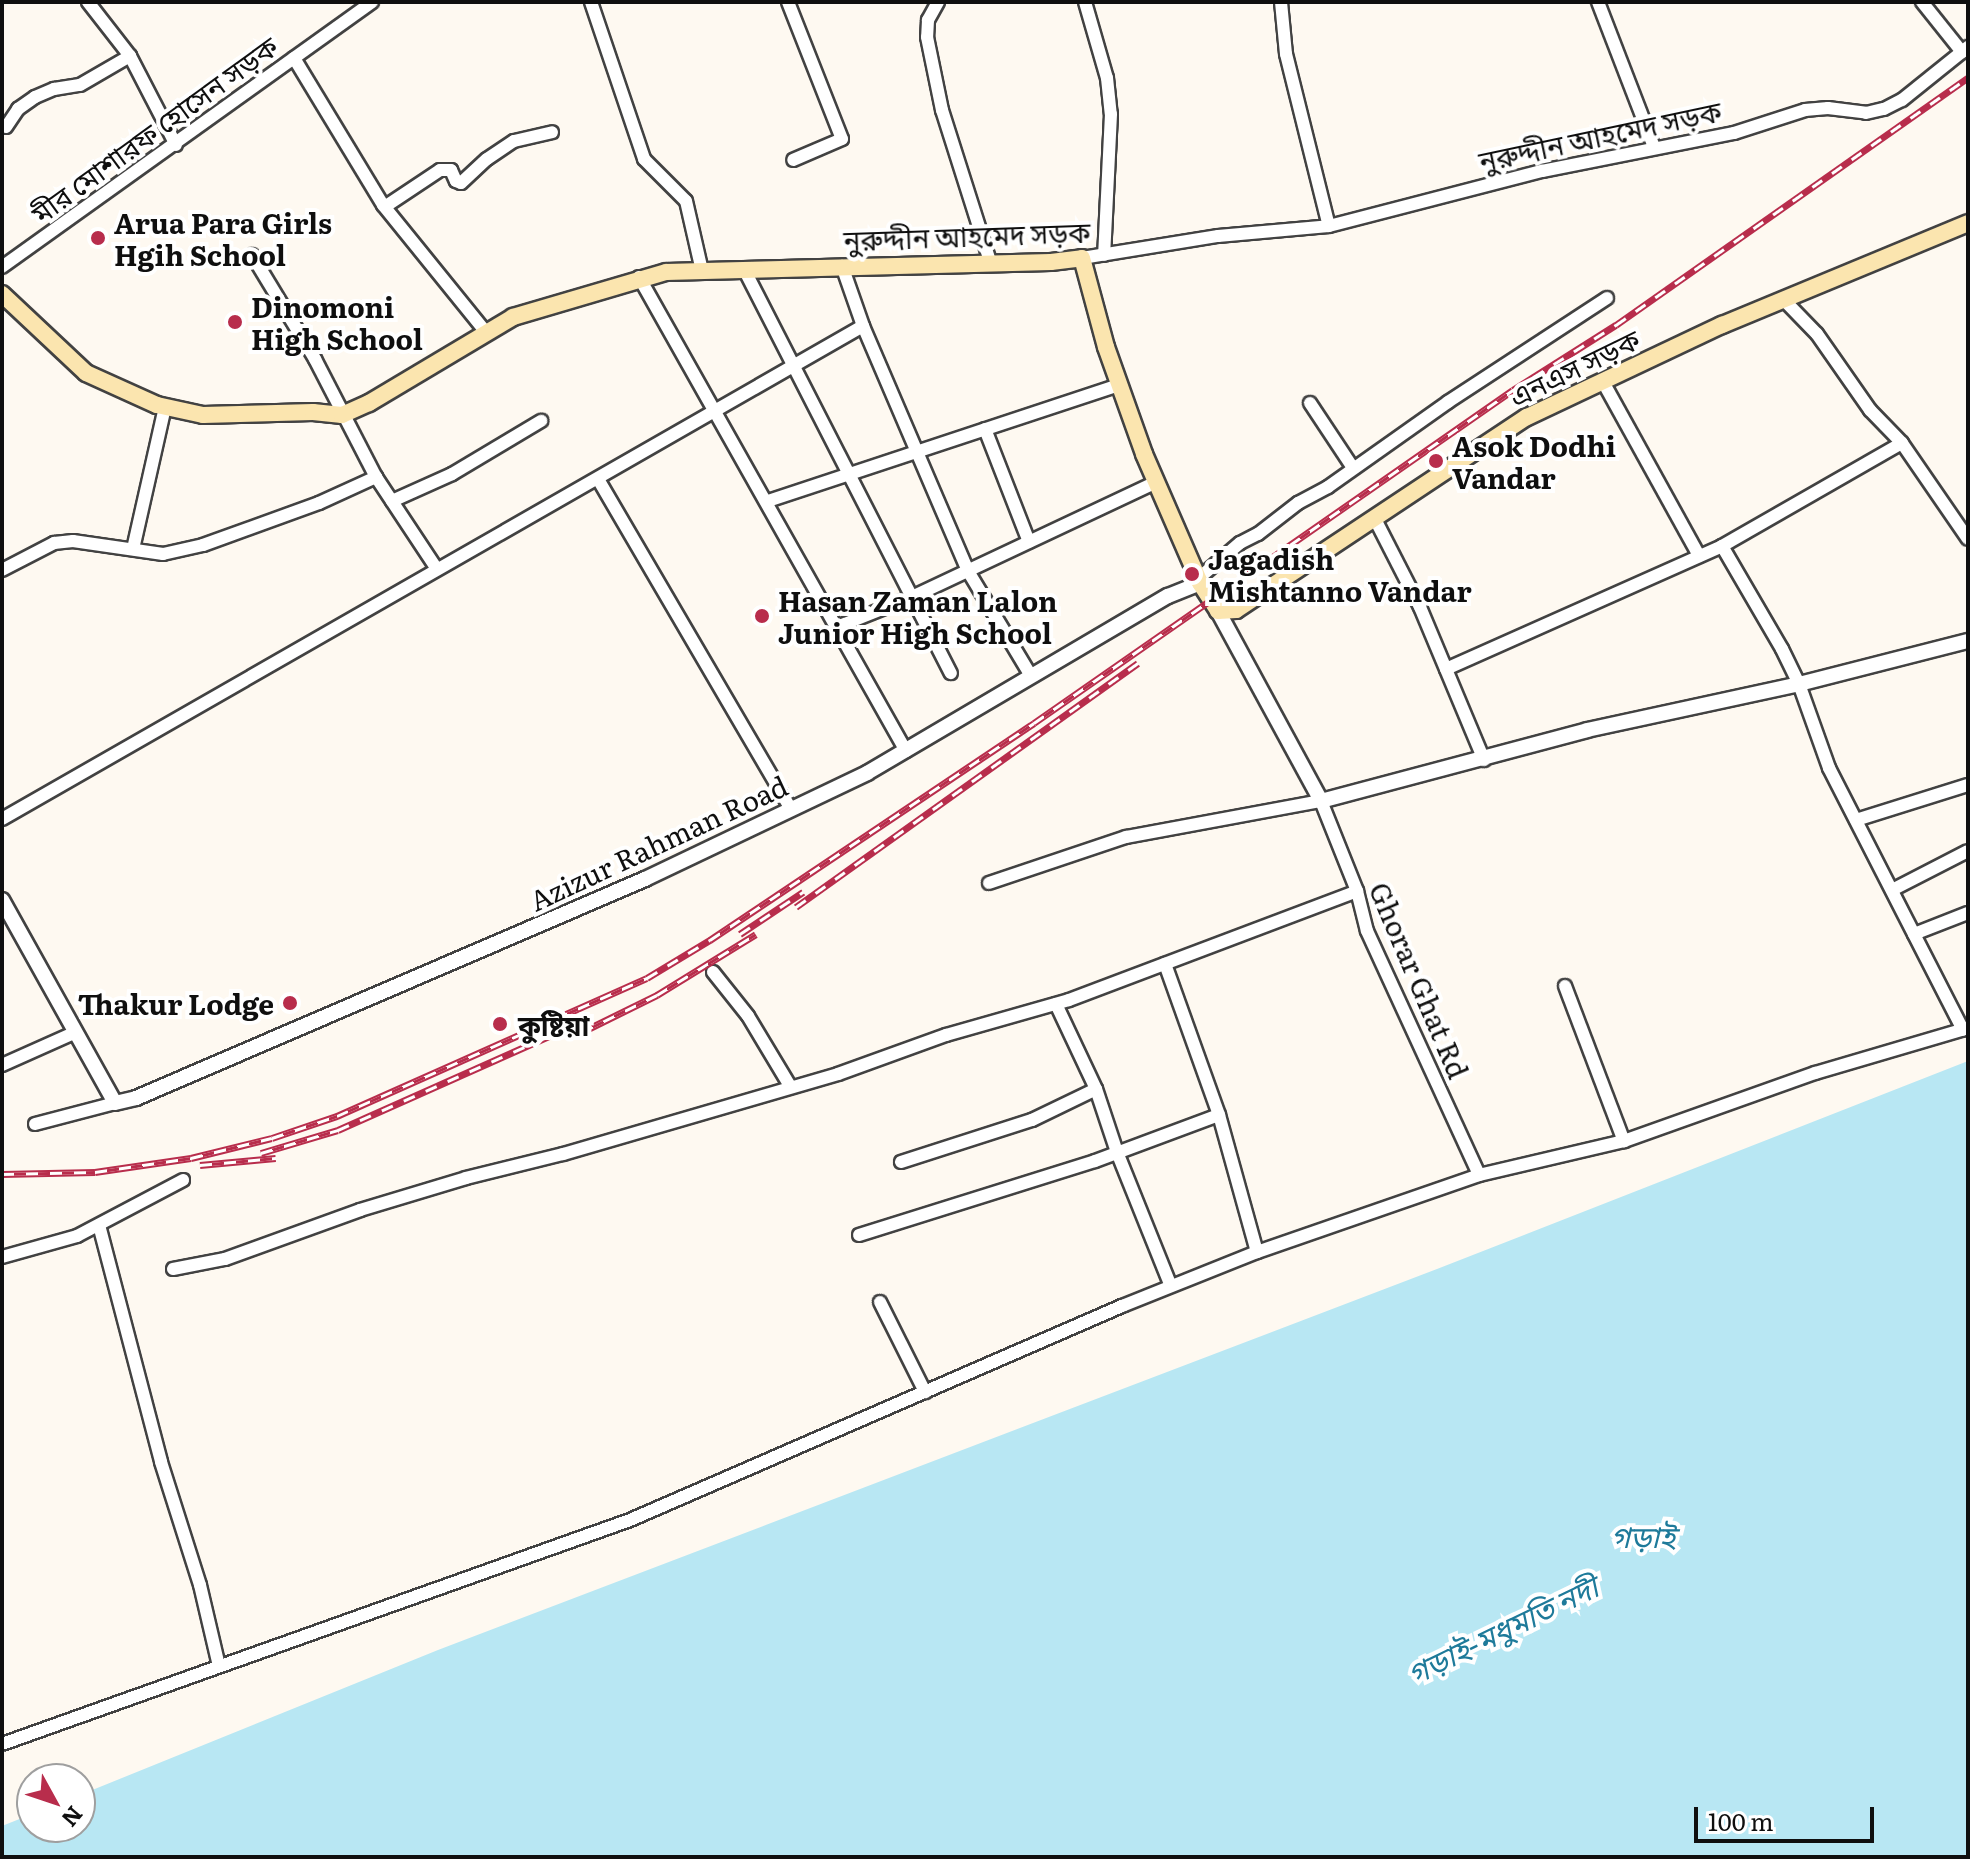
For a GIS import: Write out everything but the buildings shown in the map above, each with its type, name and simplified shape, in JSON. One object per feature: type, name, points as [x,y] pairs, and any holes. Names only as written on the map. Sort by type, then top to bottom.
[{"type":"main road","name":"এনএস সড়ক","points":[[1218,611],[1236,610],[1527,417],[1602,380],[1968,223]]},
{"type":"main road","name":"নুরুদ্দীন আহমেদ সড়ক","points":[[2,294],[86,373],[165,407],[203,415],[313,412],[342,415],[369,403],[486,332],[527,311],[639,277],[666,272],[1082,258]]},
{"type":"main road","points":[[1082,258],[1119,385],[1156,482],[1199,581],[1218,611]]},
{"type":"street","points":[[88,2],[130,56],[176,145]]},
{"type":"street","name":"মীর মোশারফ হোসেন সড়ক","points":[[2,267],[372,2]]},
{"type":"street","points":[[591,2],[644,159],[686,201],[702,271]]},
{"type":"street","points":[[788,2],[842,139],[793,160]]},
{"type":"street","points":[[938,2],[928,20],[927,37],[942,110],[990,261]]},
{"type":"street","points":[[1085,2],[1107,78],[1111,114],[1104,255]]},
{"type":"street","points":[[1281,2],[1286,54],[1329,226]]},
{"type":"street","points":[[1598,2],[1654,147]]},
{"type":"street","points":[[1922,2],[1965,50]]},
{"type":"street","name":"নুরুদ্দীন আহমেদ সড়ক","points":[[1082,258],[1218,236],[1329,226],[1542,171],[1734,133],[1805,110],[1828,108],[1866,113],[1884,109],[1902,100],[1965,50]]},
{"type":"street","points":[[6,127],[18,109],[35,97],[54,89],[80,85],[130,56]]},
{"type":"street","points":[[294,58],[386,206],[486,332]]},
{"type":"street","points":[[386,206],[440,170],[451,170],[456,181],[461,183],[487,159],[514,141],[552,132]]},
{"type":"street","points":[[252,255],[315,359],[376,477],[437,569]]},
{"type":"street","points":[[842,266],[863,326],[968,571],[1031,676]]},
{"type":"street","points":[[744,269],[951,673]]},
{"type":"street","points":[[639,277],[718,411],[906,751]]},
{"type":"street","points":[[1199,581],[1240,543],[1258,534],[1298,503],[1328,487],[1607,298]]},
{"type":"street","points":[[1784,300],[1817,334],[1870,410],[1902,443],[1968,539]]},
{"type":"street","points":[[2,819],[863,326]]},
{"type":"street","points":[[1602,380],[1699,556]]},
{"type":"street","points":[[768,501],[1119,385]]},
{"type":"street","points":[[1310,403],[1353,468]]},
{"type":"street","points":[[133,549],[165,407]]},
{"type":"street","points":[[392,501],[452,474],[541,421]]},
{"type":"street","points":[[985,429],[1029,542]]},
{"type":"street","points":[[1446,669],[1722,546],[1902,443]]},
{"type":"street","points":[[2,570],[54,543],[73,541],[163,554],[203,545],[319,503],[376,477]]},
{"type":"street","points":[[598,479],[791,809]]},
{"type":"street","points":[[837,627],[912,597],[1156,482]]},
{"type":"street","points":[[1375,519],[1420,607],[1484,760]]},
{"type":"street","points":[[2,1744],[630,1520],[1171,1286],[1257,1252],[1479,1175],[1624,1141],[1815,1073],[1966,1029],[1829,768],[1799,684],[1722,546]]},
{"type":"street","name":"Azizur Rahman Road","points":[[115,1103],[136,1098],[359,1005],[645,879],[791,809],[906,751],[1168,596],[1199,581]]},
{"type":"street","points":[[1218,611],[1321,801]]},
{"type":"street","points":[[989,883],[1114,840],[1321,801],[1484,760],[1587,730],[1799,684],[1968,641]]},
{"type":"street","points":[[1856,820],[1968,785]]},
{"type":"street","name":"Ghorar Ghat Rd","points":[[1321,801],[1357,891],[1367,931],[1479,1175]]},
{"type":"street","points":[[1892,890],[1968,851]]},
{"type":"street","points":[[173,1269],[225,1259],[451,1182],[563,1154],[891,1057],[946,1035],[1056,1004],[1357,891]]},
{"type":"street","points":[[4,910],[115,1103],[35,1124]]},
{"type":"street","points":[[1914,934],[1968,913]]},
{"type":"street","points":[[1165,964],[1219,1115],[1257,1252]]},
{"type":"street","points":[[713,972],[748,1016],[790,1086]]},
{"type":"street","points":[[1565,986],[1624,1141]]},
{"type":"street","points":[[1056,1004],[1096,1089],[1117,1152],[1171,1286]]},
{"type":"street","points":[[2,1065],[76,1032]]},
{"type":"street","points":[[901,1162],[1032,1120],[1096,1089]]},
{"type":"street","points":[[859,1235],[1117,1152],[1219,1115]]},
{"type":"street","points":[[2,1257],[77,1236],[183,1180]]},
{"type":"street","points":[[99,1225],[165,1475],[200,1585],[219,1666]]},
{"type":"street","points":[[880,1302],[925,1392]]},
{"type":"water","name":"গড়াই","points":[[1968,1061],[1968,1857],[2,1857],[2,1826],[16,1820],[16,1843],[96,1843],[96,1789],[438,1650],[1437,1269]]},
{"type":"railway","points":[[2,1174],[95,1172],[191,1158],[272,1138],[337,1116],[647,978],[710,940],[1034,723],[1513,390],[1616,325],[1968,78]]},
{"type":"railway","points":[[796,907],[1138,663]]},
{"type":"railway","points":[[740,934],[803,892]]},
{"type":"railway","points":[[582,1032],[657,995],[756,934]]},
{"type":"railway","points":[[261,1153],[338,1130],[590,1018]]},
{"type":"railway","points":[[200,1165],[276,1158]]},
{"type":"place","name":"Arua Para Girls Hgih School","points":[[98,238]]},
{"type":"place","name":"Dinomoni High School","points":[[235,322]]},
{"type":"place","name":"Asok Dodhi Vandar","points":[[1436,461]]},
{"type":"place","name":"Jagadish Mishtanno Vandar","points":[[1192,574]]},
{"type":"place","name":"Hasan Zaman Lalon Junior High School","points":[[762,616]]},
{"type":"place","name":"Thakur Lodge","points":[[290,1003]]},
{"type":"place","name":"কুষ্টিয়া","points":[[500,1024]]},
{"type":"water label","name":"গড়াই-মধুমতি নদী","points":[[1502,1629]]}]
